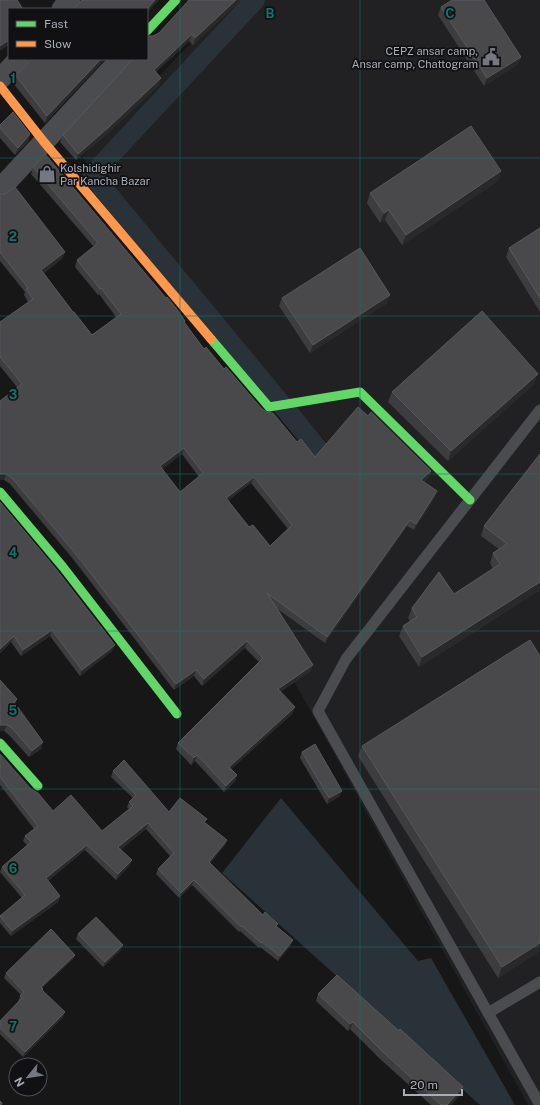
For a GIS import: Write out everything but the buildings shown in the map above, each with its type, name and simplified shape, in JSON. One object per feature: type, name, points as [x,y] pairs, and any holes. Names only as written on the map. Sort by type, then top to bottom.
[{"type":"street","points":[[63,8],[70,0]]},
{"type":"street","points":[[148,30],[176,0]]},
{"type":"street","points":[[0,80],[18,60]]},
{"type":"street","points":[[0,189],[120,60]]},
{"type":"street","points":[[0,86],[44,142],[269,407],[360,392],[470,500]]},
{"type":"street","points":[[0,492],[63,567],[177,714]]},
{"type":"street","points":[[0,743],[38,786]]},
{"type":"lane","points":[[540,410],[346,659],[318,711],[540,1105]]},
{"type":"lane","points":[[488,1013],[540,982]]},
{"type":"shaded area","points":[[232,0],[540,0],[540,1105],[528,1105],[264,627],[383,503],[301,414],[82,157]]},
{"type":"shaded area","points":[[281,798],[418,961],[431,958],[515,1105],[480,1105],[222,873]]},
{"type":"waterway","points":[[255,0],[92,175],[334,468]]},
{"type":"traffic: fast","points":[[148,30],[176,0]]},
{"type":"traffic: fast","points":[[211,339],[269,407],[360,392],[470,500]]},
{"type":"traffic: fast","points":[[0,492],[63,567],[177,714]]},
{"type":"traffic: fast","points":[[0,743],[38,786]]},
{"type":"traffic: slow","points":[[0,86],[44,142],[211,339]]},
{"type":"place","name":"CEPZ ansar camp, Ansar camp, Chattogram","points":[[491,57]]},
{"type":"place","name":"Kolshidighir Par Kancha Bazar","points":[[47,174]]}]
